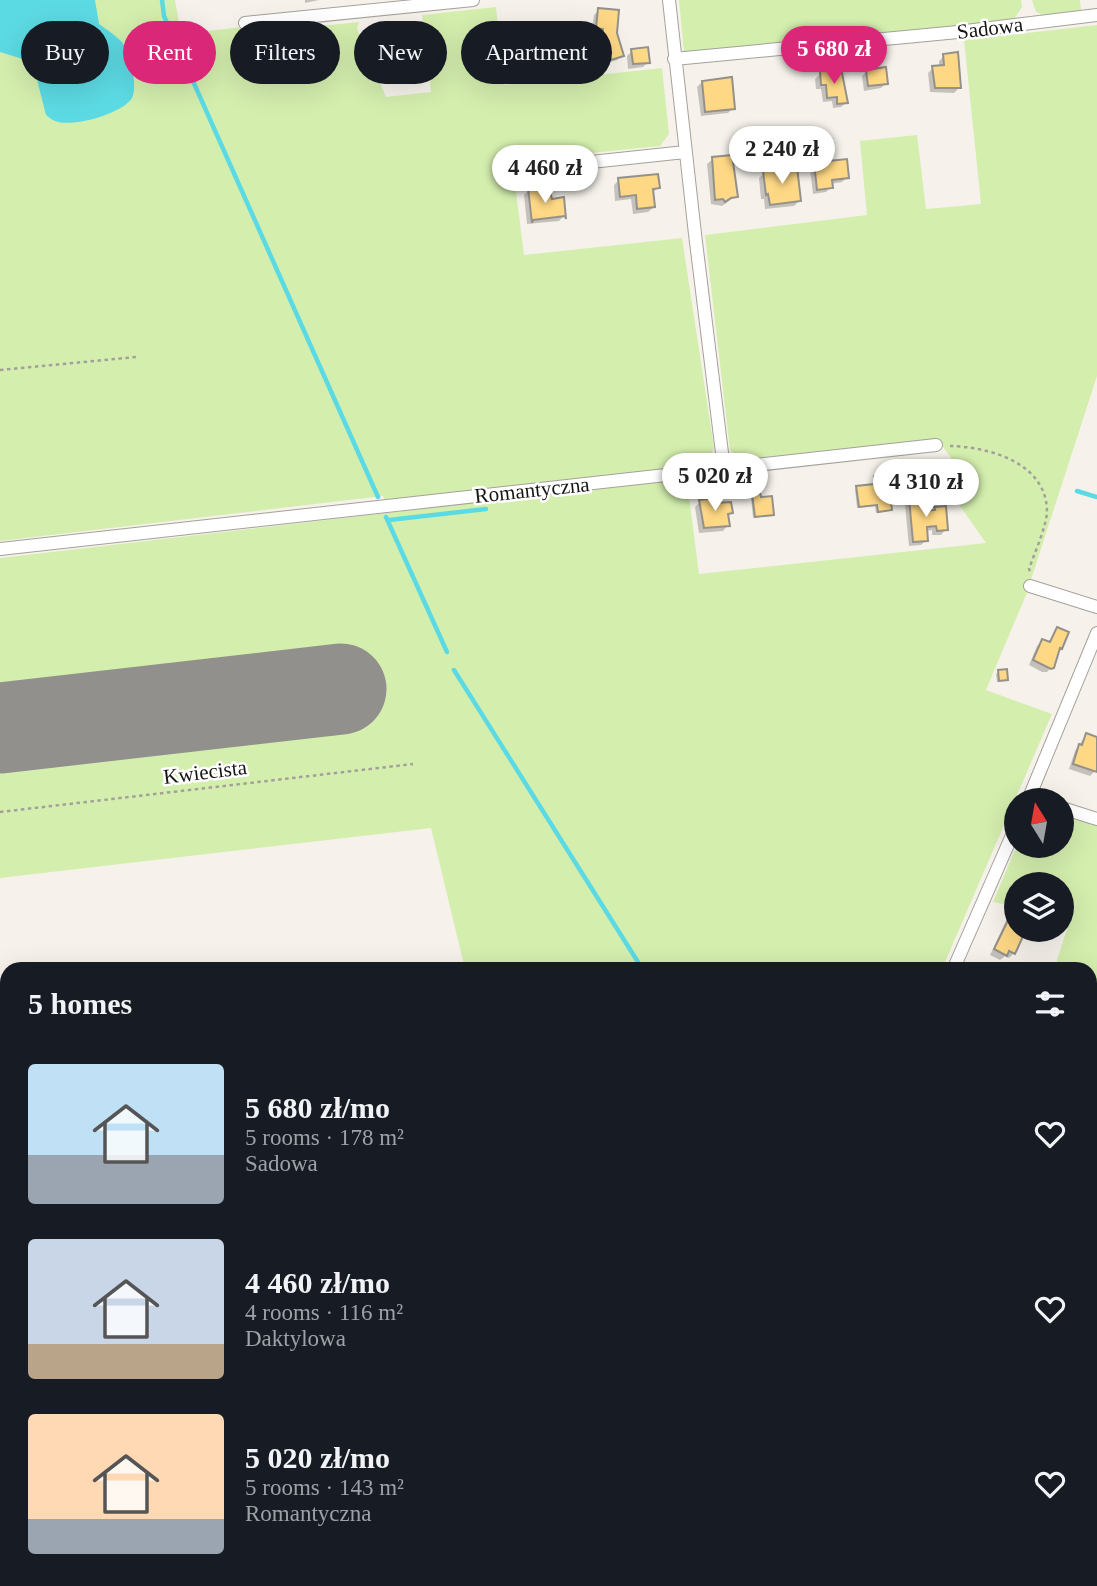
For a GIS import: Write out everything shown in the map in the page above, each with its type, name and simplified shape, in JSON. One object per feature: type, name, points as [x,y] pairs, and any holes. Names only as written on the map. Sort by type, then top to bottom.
[{"type":"street","points":[[265,21],[473,0]]},
{"type":"street","points":[[669,0],[724,469]]},
{"type":"street","name":"Sadowa","points":[[674,59],[958,32],[1097,15]]},
{"type":"street","points":[[516,170],[685,152]]},
{"type":"street","name":"Romantyczna","points":[[0,550],[936,445]]},
{"type":"street","points":[[1032,581],[1097,607]]},
{"type":"street","points":[[1035,788],[1097,633]]},
{"type":"street","points":[[1074,812],[1097,819]]},
{"type":"street","points":[[957,962],[1004,854]]},
{"type":"path","points":[[0,370],[136,356]]},
{"type":"path","points":[[936,445],[994,452],[1013,459],[1043,487],[1047,513],[1030,569],[1032,581]]},
{"type":"path","name":"Kwiecista","points":[[0,812],[413,764]]},
{"type":"green space","points":[[0,0],[175,0],[179,21],[123,21],[123,84],[216,84],[216,30],[230,28],[230,84],[340,84],[340,24],[354,23],[354,84],[380,84],[386,97],[431,92],[430,84],[447,84],[447,21],[423,21],[422,15],[496,7],[497,21],[461,21],[461,84],[612,84],[612,73],[662,68],[669,134],[660,146],[512,161],[524,255],[682,238],[714,448],[708,462],[698,467],[385,501],[383,496],[0,541]]},
{"type":"green space","points":[[679,0],[1021,0],[1022,7],[1013,21],[684,53]]},
{"type":"green space","points":[[1032,0],[1080,0],[1081,10],[1043,15],[1036,12]]},
{"type":"green space","points":[[1097,25],[1097,376],[1026,595],[986,690],[1052,714],[1020,788],[1004,788],[1004,825],[945,962],[463,962],[431,828],[0,878],[0,558],[678,479],[687,481],[699,574],[986,543],[944,483],[962,473],[937,439],[748,460],[740,458],[730,450],[705,235],[867,215],[860,141],[917,135],[926,209],[981,204],[964,40]]},
{"type":"green space","points":[[1074,819],[1097,826],[1097,962],[1056,962],[1063,942],[1074,942],[1074,872],[1006,872],[1012,858],[1074,858]]},
{"type":"green space","points":[[1004,876],[1004,904],[993,902]]},
{"type":"water","points":[[0,0],[95,0],[98,21],[21,21],[21,58],[0,52]]},
{"type":"water","points":[[109,31],[122,42],[123,84],[134,84],[134,93],[127,104],[108,114],[73,123],[55,121],[46,115],[38,84],[109,84]]},
{"type":"building","points":[[598,8],[619,10],[617,33],[624,56],[612,60],[612,21],[597,21]]},
{"type":"building","points":[[648,47],[650,63],[633,64],[631,49]]},
{"type":"building","points":[[958,52],[961,88],[935,88],[932,66],[944,65],[943,54]]},
{"type":"building","points":[[886,67],[888,84],[868,86],[866,70]]},
{"type":"building","points":[[820,71],[842,73],[848,103],[837,104],[837,97],[827,98],[826,85],[821,85]]},
{"type":"building","points":[[732,77],[735,109],[705,112],[702,81]]},
{"type":"building","points":[[732,155],[738,197],[725,202],[723,199],[715,200],[712,157]]},
{"type":"building","points":[[847,159],[849,178],[832,180],[833,188],[817,190],[814,162],[829,163]]},
{"type":"building","points":[[797,167],[801,201],[770,205],[763,171]]},
{"type":"building","points":[[658,174],[660,188],[653,189],[655,207],[637,209],[636,195],[620,197],[618,178]]},
{"type":"building","points":[[542,187],[543,196],[551,195],[552,199],[564,197],[566,219],[565,216],[533,220],[532,223],[528,188]]},
{"type":"building","points":[[888,474],[892,510],[878,512],[877,505],[859,507],[856,486],[874,484],[874,476]]},
{"type":"building","points":[[760,493],[761,497],[772,496],[774,515],[755,517],[752,494]]},
{"type":"building","points":[[924,497],[926,511],[946,506],[948,530],[937,531],[936,526],[927,527],[928,541],[913,542],[909,498]]},
{"type":"building","points":[[714,498],[715,503],[731,502],[733,513],[728,514],[730,526],[704,528],[699,500]]},
{"type":"building","points":[[1057,627],[1069,632],[1062,649],[1060,648],[1054,668],[1051,669],[1033,660],[1042,639],[1050,642]]},
{"type":"building","points":[[1007,669],[1008,680],[999,681],[998,670]]},
{"type":"building","points":[[1086,733],[1097,737],[1097,772],[1073,764],[1079,744],[1082,745]]},
{"type":"building","points":[[1004,928],[1004,942],[1020,942],[1015,954],[1009,951],[1007,956],[994,949]]},
{"type":"waterway","points":[[162,0],[164,16],[378,497]]},
{"type":"waterway","points":[[1077,491],[1097,497]]},
{"type":"waterway","points":[[389,520],[486,509]]},
{"type":"waterway","points":[[386,517],[447,652]]},
{"type":"waterway","points":[[454,670],[638,962]]},
{"type":"runway","points":[[0,728],[341,689]]}]
